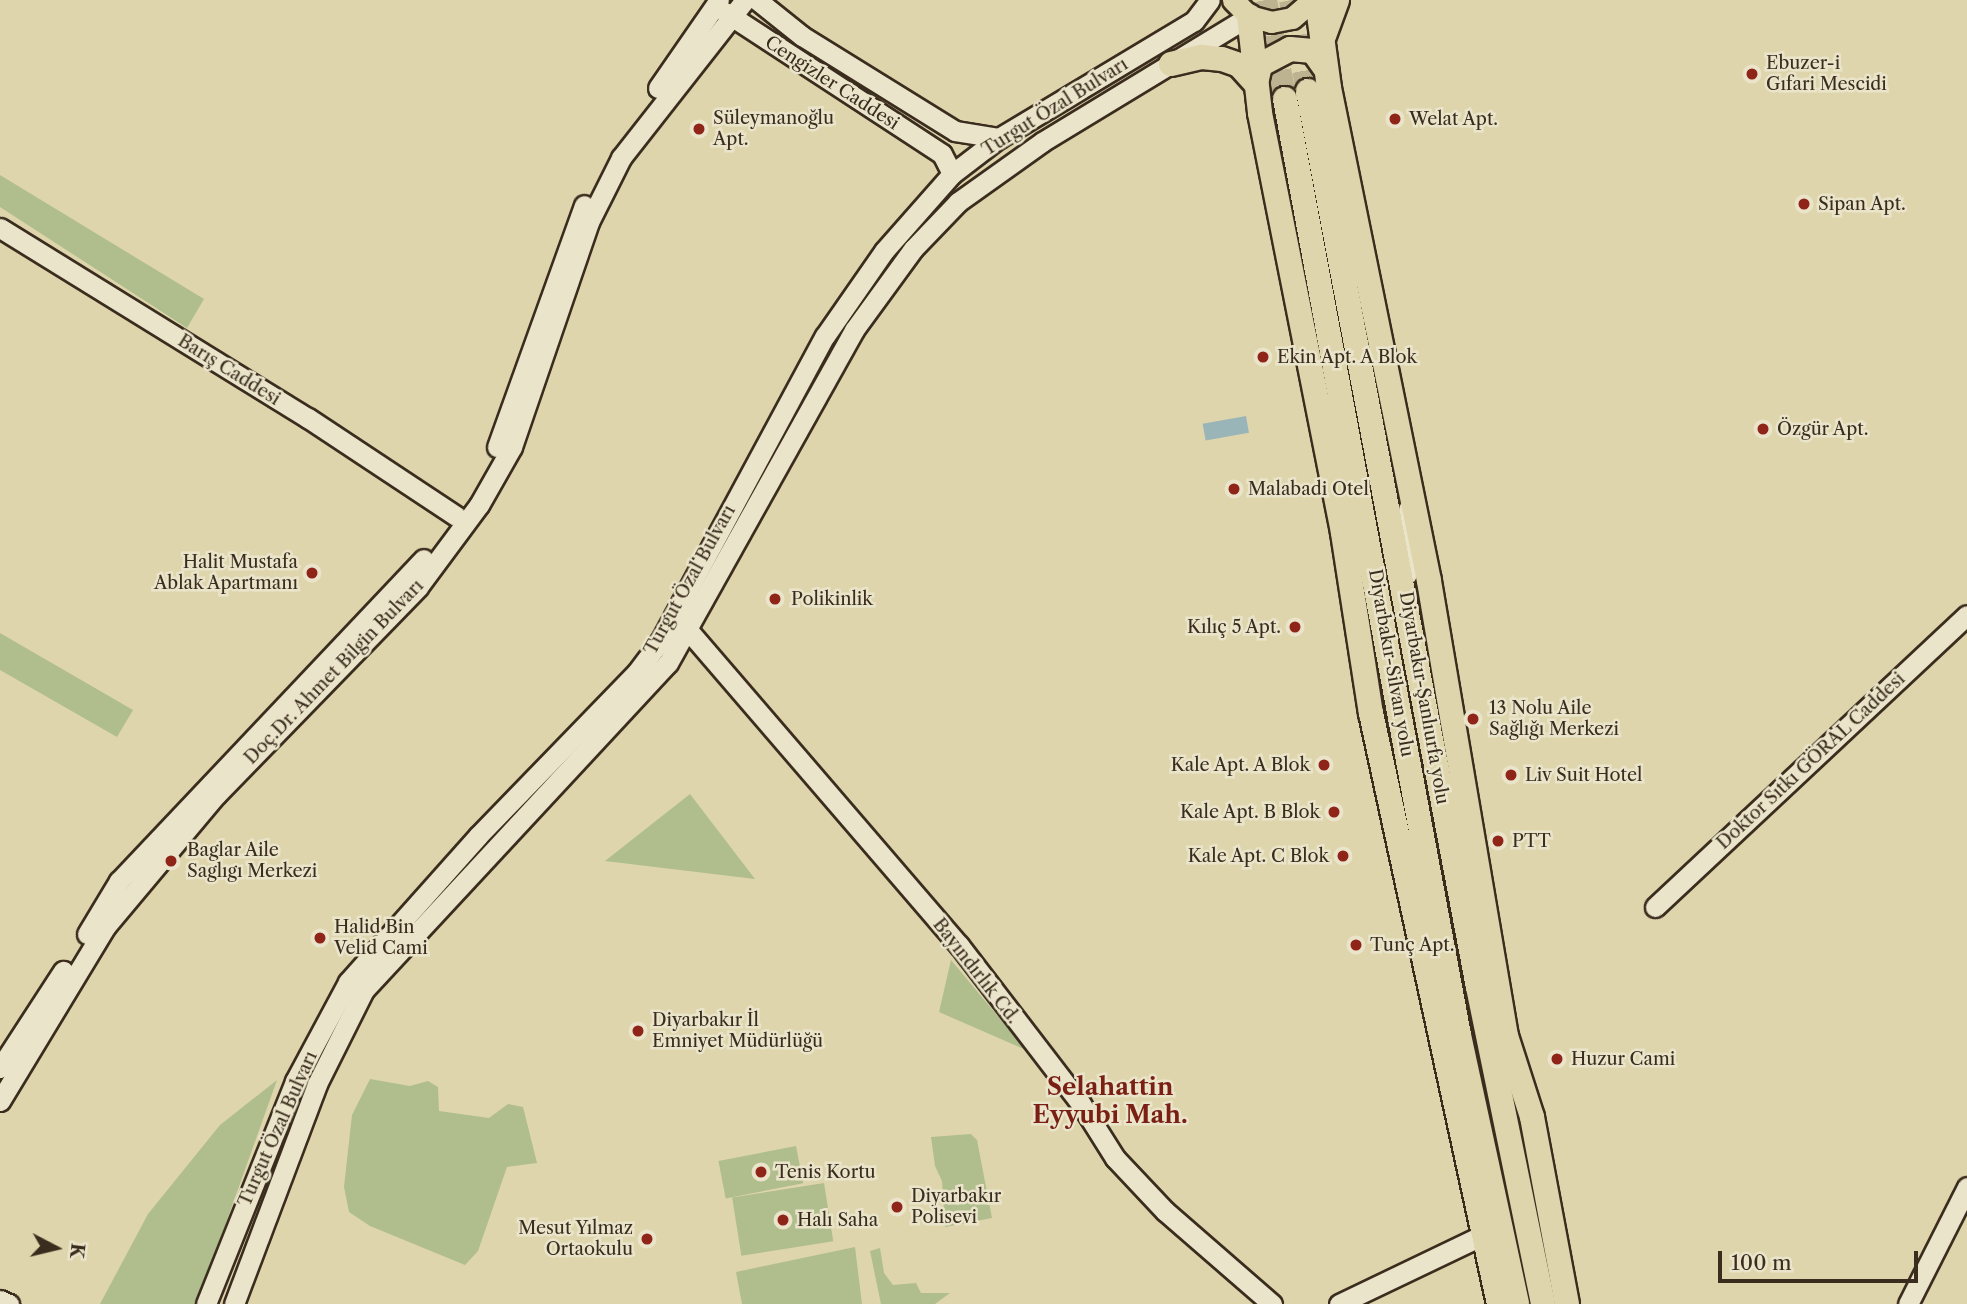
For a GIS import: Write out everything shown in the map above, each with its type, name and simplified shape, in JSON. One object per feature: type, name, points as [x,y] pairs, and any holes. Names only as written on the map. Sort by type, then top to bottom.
[{"type":"highway","points":[[1315,0],[1324,37],[1325,68],[1408,485],[1466,797],[1506,1036],[1532,1117],[1567,1304]]},
{"type":"highway","points":[[1324,37],[1337,0]]},
{"type":"highway","points":[[1241,8],[1303,317],[1371,713],[1492,1230],[1517,1304]]},
{"type":"highway","points":[[1256,84],[1260,65],[1290,50],[1313,51],[1325,68]]},
{"type":"highway","points":[[1171,64],[1202,57],[1222,59],[1239,65],[1256,84]]},
{"type":"highway","name":"Diyarbakır-Silvan yolu","points":[[1297,95],[1378,593],[1492,1230]]},
{"type":"highway","name":"Diyarbakır-Şanlıurfa yolu","points":[[1297,95],[1406,603],[1543,1304]]},
{"type":"highway","points":[[1378,593],[1391,804]]},
{"type":"highway","points":[[1492,1230],[1499,1304]]},
{"type":"main road","name":"Cengizler Caddesi","points":[[757,0],[802,36],[955,131],[999,138]]},
{"type":"main road","name":"Turgut Özal Bulvarı","points":[[206,1304],[295,1081],[348,982],[478,836],[637,672],[661,640],[825,336],[884,251],[952,174],[999,138],[1194,21],[1210,0]]},
{"type":"main road","points":[[1241,8],[1282,21],[1302,12],[1315,0]]},
{"type":"main road","name":"Cengizler Caddesi","points":[[712,2],[740,8],[784,54],[942,154],[952,174]]},
{"type":"main road","name":"Doç.Dr. Ahmet Bilgin Bulvarı","points":[[0,1068],[119,881],[411,575],[456,516],[501,440],[571,233],[593,184],[712,2]]},
{"type":"main road","name":"Doç.Dr. Ahmet Bilgin Bulvarı","points":[[0,1101],[106,926],[216,795],[418,587],[479,505],[512,447],[589,222],[621,158],[675,84],[740,8]]},
{"type":"main road","name":"Turgut Özal Bulvarı","points":[[234,1304],[317,1084],[364,990],[668,663],[854,330],[913,249],[971,192],[1042,142],[1171,64],[1241,8]]},
{"type":"main road","name":"Barış Caddesi","points":[[0,228],[308,418],[456,516]]},
{"type":"main road","points":[[1406,603],[1408,485]]},
{"type":"main road","name":"Doktor Sıtkı GÖRAL Caddesi","points":[[1655,907],[1967,615]]},
{"type":"main road","name":"Bayındırlık Cd.","points":[[687,629],[959,945],[1081,1104],[1115,1158],[1165,1211],[1272,1304]]},
{"type":"main road","points":[[1432,746],[1466,797]]},
{"type":"main road","points":[[1908,1304],[1967,1187]]},
{"type":"main road","points":[[1339,1304],[1492,1230]]},
{"type":"main road","points":[[1537,1276],[1552,1304]]},
{"type":"main road","points":[[0,1300],[9,1304]]},
{"type":"green space","points":[[0,175],[204,299],[187,328],[0,207]]},
{"type":"green space","points":[[0,633],[133,710],[117,737],[0,670]]},
{"type":"green space","points":[[690,794],[755,879],[605,861]]},
{"type":"green space","points":[[951,960],[1026,1050],[939,1012]]},
{"type":"green space","points":[[370,1079],[410,1086],[428,1081],[438,1087],[439,1111],[489,1118],[508,1104],[523,1107],[537,1163],[507,1167],[478,1251],[465,1265],[370,1226],[349,1212],[344,1187],[352,1115]]},
{"type":"green space","points":[[277,1080],[197,1304],[100,1304],[148,1214],[220,1125]]},
{"type":"green space","points":[[971,1134],[977,1140],[992,1218],[945,1227],[942,1181],[935,1166],[931,1137]]},
{"type":"green space","name":"Tenis Kortu","points":[[796,1146],[803,1183],[726,1198],[718,1161]]},
{"type":"green space","name":"Halı Saha","points":[[824,1183],[833,1241],[741,1256],[732,1198]]},
{"type":"green space","points":[[855,1247],[862,1304],[742,1304],[736,1272]]},
{"type":"green space","points":[[880,1248],[884,1273],[893,1285],[916,1283],[921,1293],[950,1293],[935,1304],[881,1304],[870,1251]]},
{"type":"water","points":[[1246,416],[1249,433],[1206,440],[1203,424]]},
{"type":"tunnel","points":[[1265,0],[1285,99]]},
{"type":"tunnel","points":[[1291,0],[1308,91]]},
{"type":"place","name":"Ebuzer-i Gıfari Mescidi","points":[[1752,74]]},
{"type":"place","name":"Welat Apt.","points":[[1395,119]]},
{"type":"place","name":"Süleymanoğlu Apt.","points":[[699,129]]},
{"type":"place","name":"Sipan Apt.","points":[[1804,204]]},
{"type":"place","name":"Ekin Apt. A Blok","points":[[1263,357]]},
{"type":"place","name":"Özgür Apt.","points":[[1763,429]]},
{"type":"place","name":"Malabadi Otel","points":[[1234,489]]},
{"type":"place","name":"Halit Mustafa Ablak Apartmanı","points":[[312,573]]},
{"type":"place","name":"Polikinlik","points":[[775,599]]},
{"type":"place","name":"Kılıç 5 Apt.","points":[[1295,627]]},
{"type":"place","name":"13 Nolu Aile Sağlığı Merkezi","points":[[1473,719]]},
{"type":"place","name":"Kale Apt. A Blok","points":[[1324,765]]},
{"type":"place","name":"Liv Suit Hotel","points":[[1511,775]]},
{"type":"place","name":"Kale Apt. B Blok","points":[[1334,812]]},
{"type":"place","name":"PTT","points":[[1498,841]]},
{"type":"place","name":"Kale Apt. C Blok","points":[[1343,856]]},
{"type":"place","name":"Baglar Aile Saglıgı Merkezi","points":[[171,861]]},
{"type":"place","name":"Halid Bin Velid Cami","points":[[320,938]]},
{"type":"place","name":"Tunç Apt.","points":[[1356,945]]},
{"type":"place","name":"Diyarbakır İl Emniyet Müdürlüğü","points":[[638,1031]]},
{"type":"place","name":"Huzur Cami","points":[[1557,1059]]},
{"type":"place","name":"Tenis Kortu","points":[[761,1172]]},
{"type":"place","name":"Diyarbakır Polisevi","points":[[897,1207]]},
{"type":"place","name":"Halı Saha","points":[[783,1220]]},
{"type":"place","name":"Mesut Yılmaz Ortaokulu","points":[[647,1239]]},
{"type":"district","name":"Selahattin Eyyubi Mah.","points":[[1110,1101]]}]
